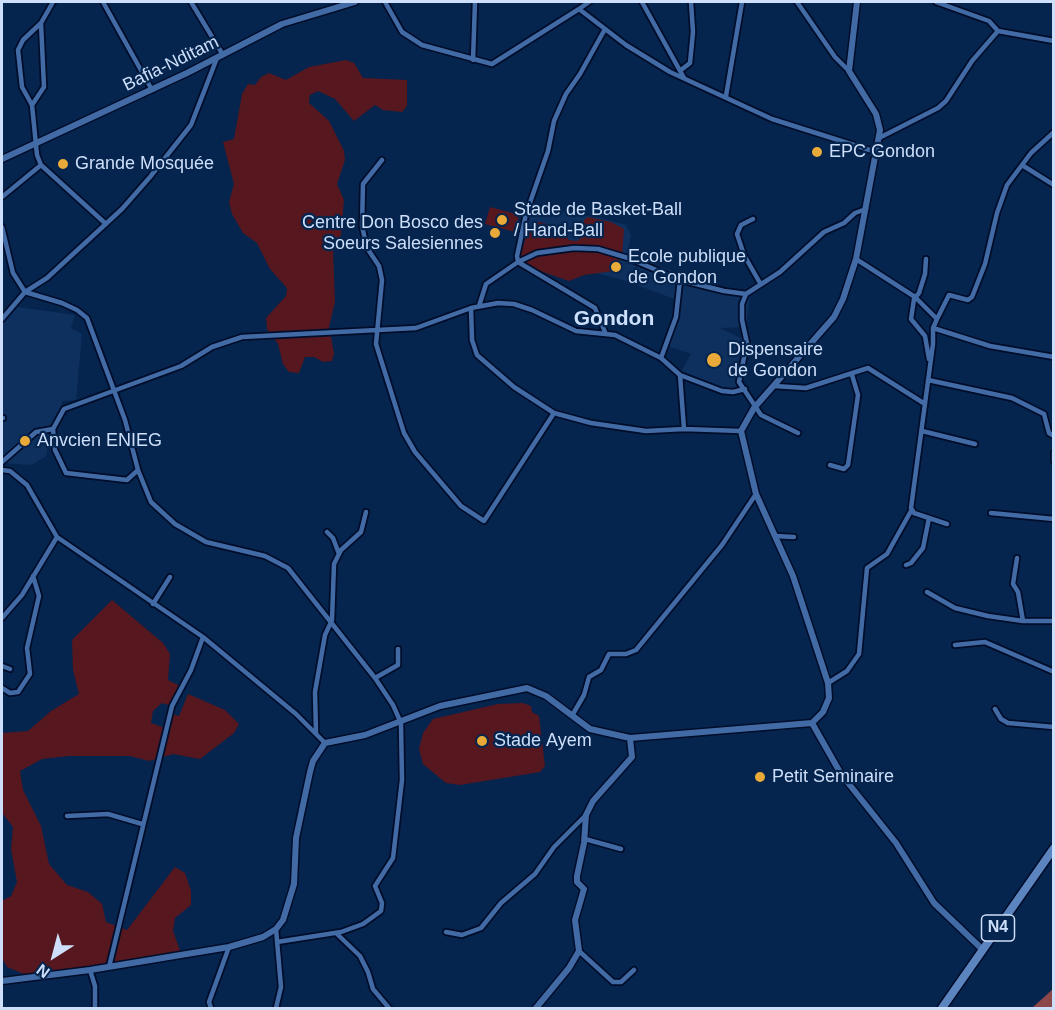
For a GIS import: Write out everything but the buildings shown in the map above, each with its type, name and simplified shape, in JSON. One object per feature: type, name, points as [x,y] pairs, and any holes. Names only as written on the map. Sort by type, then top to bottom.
[{"type":"highway","name":"N4","points":[[942,1008],[1053,848]]},
{"type":"street","points":[[53,2],[41,23],[23,40],[18,50],[22,87],[32,105],[36,145],[41,165],[106,224]]},
{"type":"street","points":[[103,2],[152,90]]},
{"type":"street","points":[[2,319],[25,292],[47,278],[106,224],[150,177],[191,126],[220,57],[191,2]]},
{"type":"street","name":"Bafia-Nditam","points":[[2,159],[152,90],[300,16],[355,2]]},
{"type":"street","points":[[385,2],[402,32],[422,45],[473,60],[496,63],[589,2]]},
{"type":"street","points":[[473,60],[476,2]]},
{"type":"street","points":[[642,2],[684,78]]},
{"type":"street","points":[[681,70],[690,63],[693,32],[691,2]]},
{"type":"street","points":[[726,96],[742,2]]},
{"type":"street","points":[[2,980],[90,970],[229,947],[263,937],[276,929],[283,920],[294,884],[296,838],[310,772],[313,761],[325,743],[365,735],[440,706],[527,688],[546,696],[573,714],[590,729],[630,738],[812,723],[827,704],[828,683],[793,576],[756,494],[741,431],[754,408],[834,317],[843,299],[856,259],[879,138],[876,114],[849,71],[835,57],[797,2]]},
{"type":"street","points":[[849,71],[857,2]]},
{"type":"street","points":[[936,2],[988,21],[998,32],[1053,41]]},
{"type":"street","points":[[579,9],[604,30],[648,60],[684,78],[772,119],[876,152]]},
{"type":"street","points":[[32,105],[44,87],[41,23]]},
{"type":"street","points":[[604,30],[580,74],[566,94],[554,121],[545,161],[526,214],[517,256],[518,262],[595,309],[604,332]]},
{"type":"street","points":[[879,138],[938,108],[946,101],[972,61],[998,32]]},
{"type":"street","points":[[828,683],[847,671],[859,654],[867,568],[887,554],[911,511],[933,328],[937,318],[949,295],[968,300],[972,297],[985,264],[1002,195],[1022,165],[1053,132]]},
{"type":"street","points":[[382,160],[365,180],[362,226],[367,248],[379,266],[382,280],[380,318],[375,330],[376,344],[404,433],[415,452],[461,506],[484,521],[554,412]]},
{"type":"street","points":[[2,197],[41,165]]},
{"type":"street","points":[[1022,165],[1053,185]]},
{"type":"street","points":[[798,434],[766,418],[754,408],[746,389],[738,378],[747,343],[742,320],[742,304],[746,294],[780,272],[828,230],[844,223],[855,213],[866,209]]},
{"type":"street","points":[[753,219],[741,225],[737,234],[744,255],[760,283]]},
{"type":"street","points":[[2,227],[13,273],[25,292],[62,303],[87,318],[114,390],[138,470],[151,502],[175,524],[206,542],[277,561],[298,578],[375,678],[393,705],[401,723],[402,780],[393,858],[375,886],[383,908],[363,924],[336,933],[277,942]]},
{"type":"street","points":[[479,306],[486,284],[518,262],[537,253],[552,250],[598,249],[628,258],[680,280],[746,294]]},
{"type":"street","points":[[926,258],[920,293],[915,297],[911,319],[925,336],[929,359]]},
{"type":"street","points":[[856,259],[915,297],[937,318]]},
{"type":"street","points":[[661,358],[676,317],[680,280]]},
{"type":"street","points":[[138,470],[127,480],[66,473],[55,450],[53,429],[66,407],[181,366],[212,347],[242,337],[375,330],[432,324],[479,306],[514,304],[576,331],[592,334],[604,332],[661,358],[680,375],[722,391],[733,392],[746,389]]},
{"type":"street","points":[[471,308],[472,340],[477,354],[514,387],[554,412],[591,423],[646,430],[741,431]]},
{"type":"street","points":[[933,328],[990,346],[1053,357]]},
{"type":"street","points":[[774,386],[806,388],[852,375],[864,369],[872,370],[925,404]]},
{"type":"street","points":[[680,375],[684,429]]},
{"type":"street","points":[[830,465],[844,469],[849,465],[858,395],[852,375]]},
{"type":"street","points":[[928,380],[1012,398],[1044,414],[1049,433],[1053,436]]},
{"type":"street","points":[[2,462],[36,432],[53,429]]},
{"type":"street","points":[[922,430],[975,444]]},
{"type":"street","points":[[1053,453],[1053,461]]},
{"type":"street","points":[[2,470],[10,471],[27,485],[57,537],[203,637],[325,743]]},
{"type":"street","points":[[573,714],[584,695],[589,677],[601,670],[609,654],[626,654],[636,650],[718,550],[756,494]]},
{"type":"street","points":[[911,511],[947,524]]},
{"type":"street","points":[[316,733],[315,692],[325,635],[332,620],[334,564],[339,554],[361,532],[366,512]]},
{"type":"street","points":[[991,513],[1053,519]]},
{"type":"street","points":[[906,565],[911,563],[923,548],[929,518]]},
{"type":"street","points":[[327,532],[333,538],[339,554]]},
{"type":"street","points":[[775,536],[794,537]]},
{"type":"street","points":[[2,618],[22,595],[57,537]]},
{"type":"street","points":[[1017,558],[1013,584],[1018,592],[1023,621]]},
{"type":"street","points":[[2,688],[10,693],[18,692],[30,674],[27,648],[39,596],[33,576]]},
{"type":"street","points":[[153,604],[170,577]]},
{"type":"street","points":[[927,592],[955,608],[1023,621],[1053,621]]},
{"type":"street","points":[[109,967],[115,951],[142,824],[172,706],[191,670],[203,637]]},
{"type":"street","points":[[955,645],[985,642],[1053,672]]},
{"type":"street","points":[[375,678],[398,665],[398,649]]},
{"type":"street","points":[[2,666],[10,669]]},
{"type":"street","points":[[995,709],[1001,719],[1008,723],[1053,727]]},
{"type":"street","points":[[812,723],[842,774],[896,843],[934,903],[983,950]]},
{"type":"street","points":[[540,1007],[579,951],[575,920],[584,889],[577,882],[577,876],[585,839],[586,815],[592,801],[632,757],[630,738]]},
{"type":"street","points":[[68,816],[108,814],[142,824]]},
{"type":"street","points":[[446,932],[462,935],[481,928],[501,903],[535,874],[554,847],[586,815]]},
{"type":"street","points":[[585,839],[621,849]]},
{"type":"street","points":[[276,929],[281,987],[276,1008]]},
{"type":"street","points":[[336,933],[360,956],[368,972],[372,989],[389,1008]]},
{"type":"street","points":[[211,1008],[209,1002],[229,947]]},
{"type":"street","points":[[579,951],[614,982],[621,982],[634,970]]},
{"type":"street","points":[[90,970],[95,986],[95,1008]]},
{"type":"shaded area","points":[[346,60],[354,63],[363,78],[407,80],[407,106],[402,112],[383,110],[375,105],[354,121],[335,99],[318,91],[310,95],[309,103],[329,121],[344,151],[345,160],[337,184],[344,200],[341,235],[333,250],[335,302],[329,327],[334,353],[332,361],[323,362],[314,357],[305,357],[299,373],[289,372],[283,364],[278,344],[267,329],[266,318],[286,296],[287,288],[270,269],[257,243],[243,233],[232,214],[229,202],[234,184],[223,142],[234,139],[242,94],[248,84],[255,85],[261,77],[269,73],[286,80],[309,67]]},
{"type":"shaded area","name":"Stade de Basket-Ball / Hand-Ball","points":[[490,207],[519,215],[515,232],[485,224]]},
{"type":"shaded area","name":"Ecole publique de Gondon","points":[[529,208],[600,218],[626,225],[631,235],[627,255],[750,297],[746,327],[720,328],[744,340],[746,344],[735,392],[681,372],[691,354],[668,346],[679,312],[680,301],[620,279],[518,254]]},
{"type":"shaded area","points":[[588,217],[611,222],[624,229],[622,258],[614,265],[614,271],[584,275],[569,281],[520,264],[526,237],[524,226],[535,228],[536,223],[539,222],[568,230],[568,240],[576,241],[579,240],[584,220]]},
{"type":"shaded area","points":[[18,307],[75,315],[71,328],[82,334],[76,400],[62,401],[60,423],[51,427],[46,456],[32,465],[2,463],[2,324]]},
{"type":"shaded area","points":[[112,600],[163,643],[170,654],[168,680],[182,687],[172,706],[162,703],[153,711],[151,723],[165,728],[172,714],[179,716],[188,694],[225,710],[239,724],[234,733],[200,759],[173,754],[149,761],[130,756],[69,756],[42,759],[20,771],[23,790],[41,826],[49,864],[67,885],[88,892],[102,904],[106,922],[127,930],[175,867],[185,873],[191,891],[191,905],[175,918],[173,931],[181,953],[75,968],[56,974],[24,974],[7,967],[2,958],[2,901],[11,896],[17,882],[11,849],[13,827],[3,814],[2,733],[28,731],[51,711],[79,694],[73,670],[72,640]]},
{"type":"shaded area","name":"Stade Ayem","points":[[523,703],[531,706],[532,712],[539,716],[545,766],[540,772],[460,785],[446,783],[423,764],[419,749],[423,733],[433,719],[498,704]]},
{"type":"shaded area","points":[[1053,989],[1053,1008],[1032,1008]]},
{"type":"place","name":"EPC Gondon","points":[[817,152]]},
{"type":"place","name":"Grande Mosquée","points":[[63,164]]},
{"type":"place","name":"Stade de Basket-Ball / Hand-Ball","points":[[502,220]]},
{"type":"place","name":"Centre Don Bosco des Soeurs Salesiennes","points":[[495,233]]},
{"type":"place","name":"Ecole publique de Gondon","points":[[616,267]]},
{"type":"place","name":"Dispensaire de Gondon","points":[[714,360]]},
{"type":"place","name":"Anvcien ENIEG","points":[[25,441]]},
{"type":"place","name":"Stade Ayem","points":[[482,741]]},
{"type":"place","name":"Petit Seminaire","points":[[760,777]]},
{"type":"district","name":"Gondon","points":[[614,319]]}]
